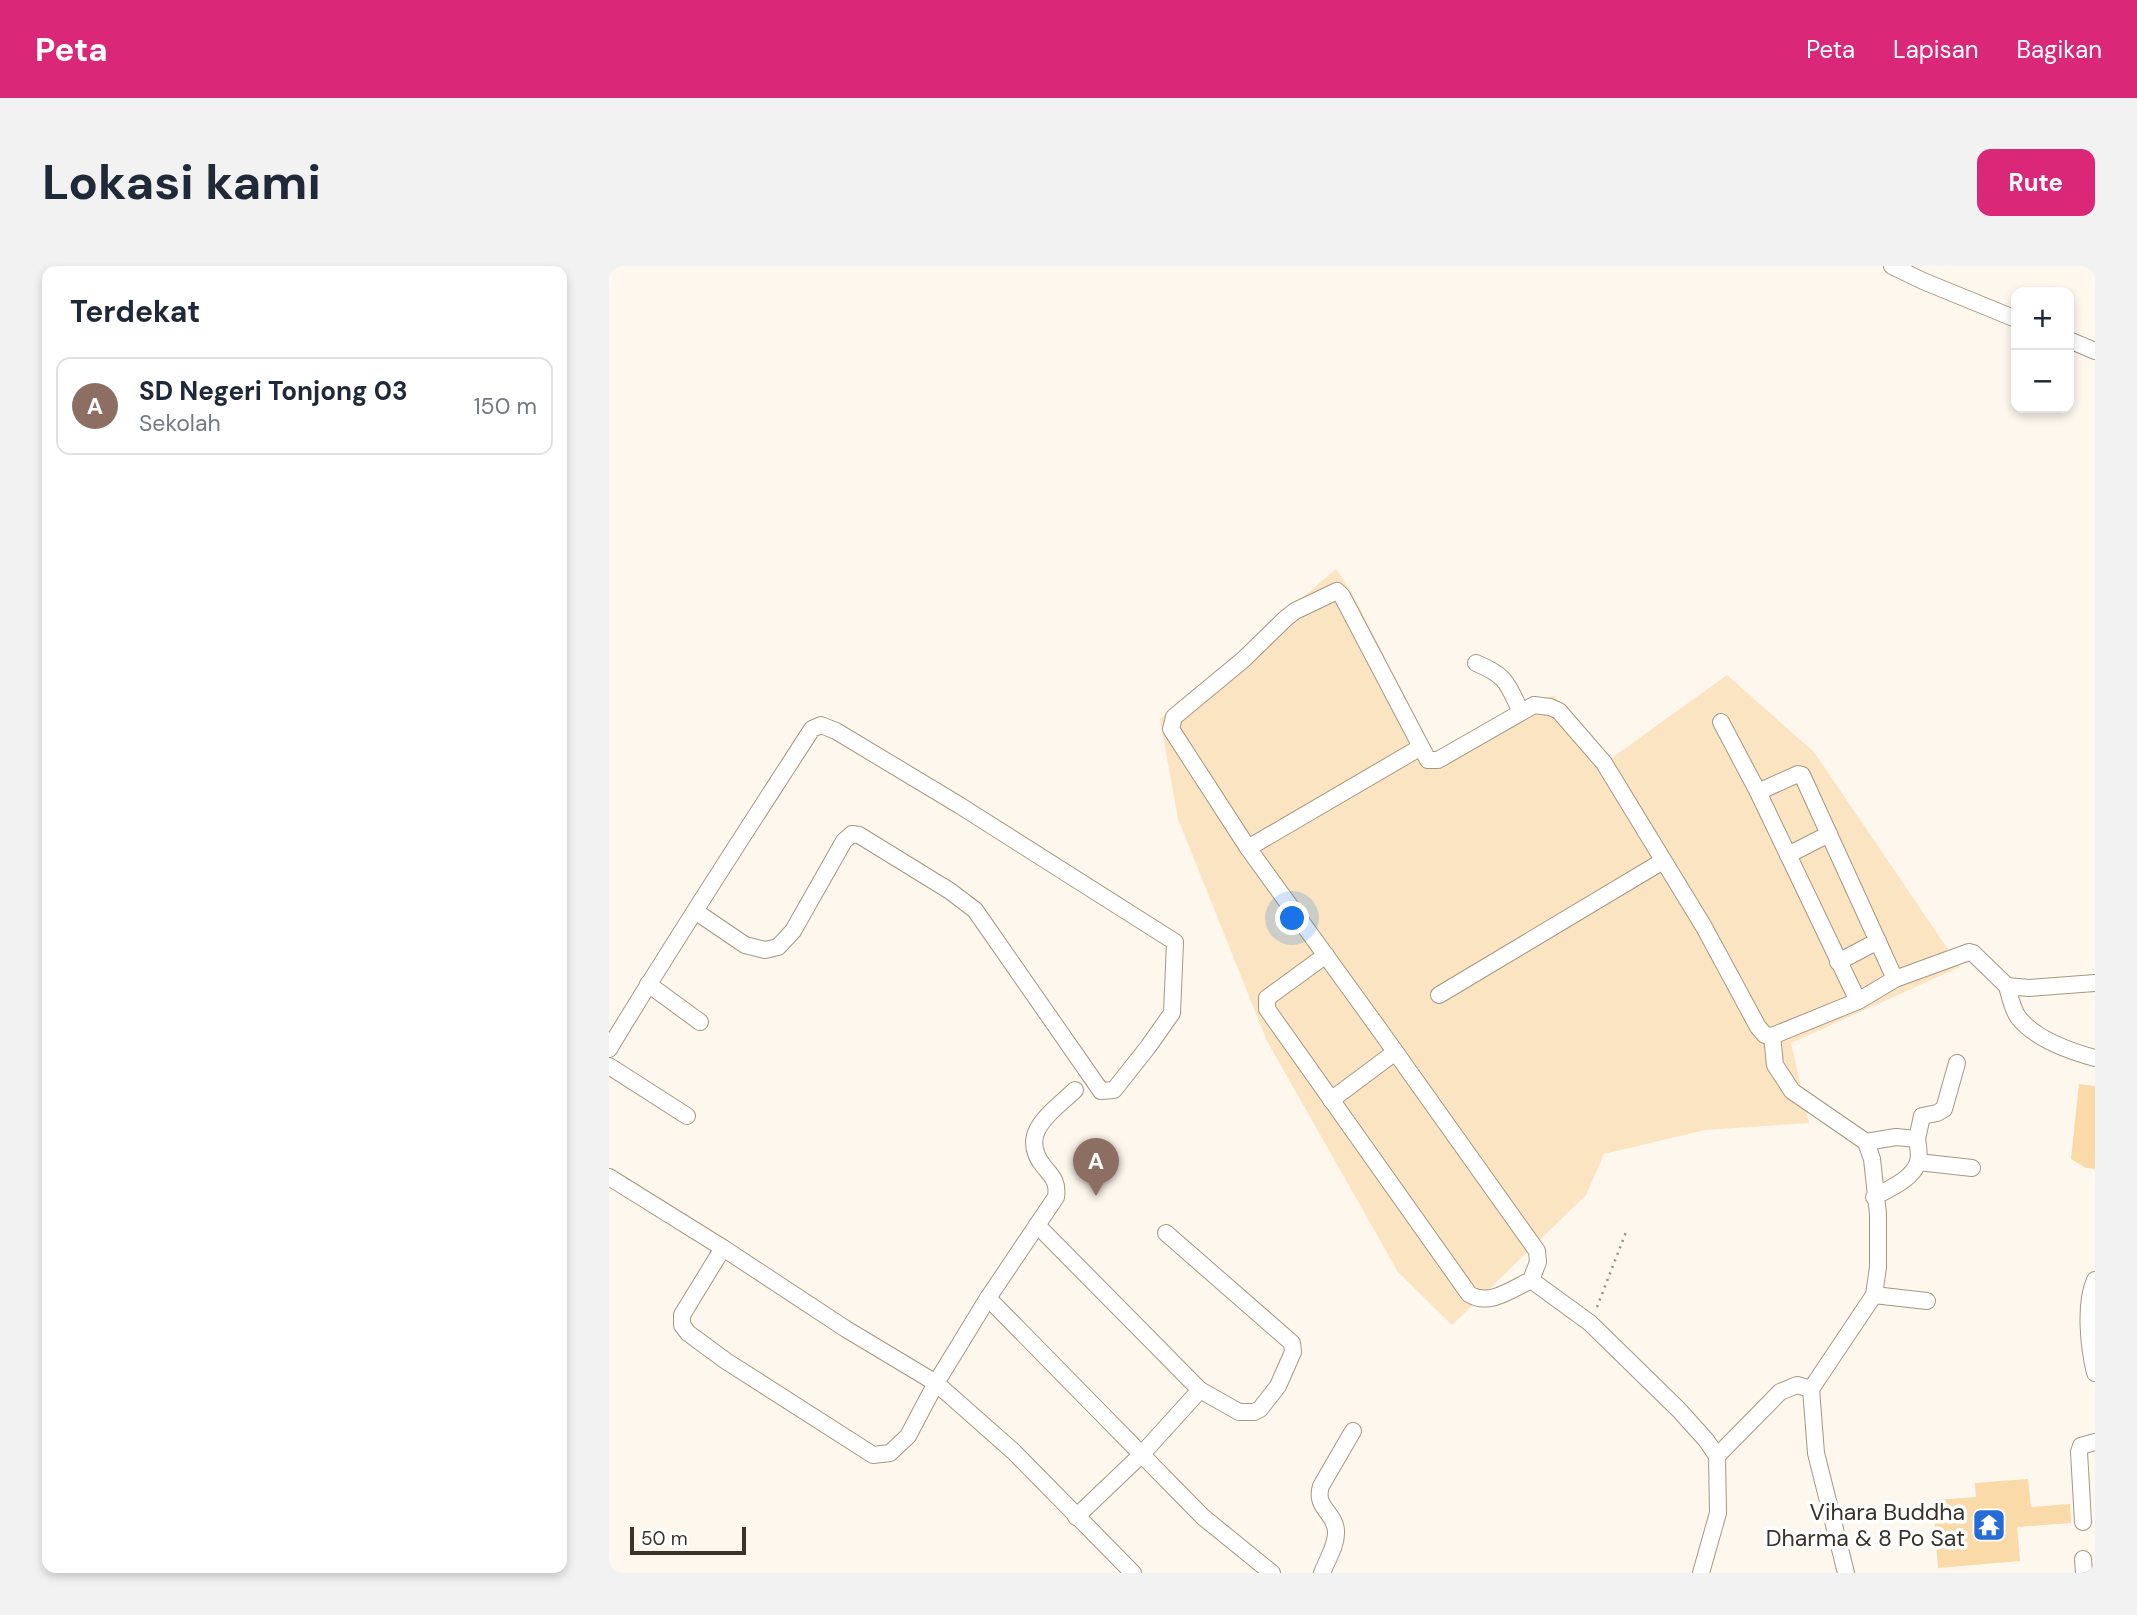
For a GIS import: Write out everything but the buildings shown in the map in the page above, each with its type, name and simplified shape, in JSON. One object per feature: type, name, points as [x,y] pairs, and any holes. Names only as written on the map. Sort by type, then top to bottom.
[{"type":"street","points":[[1892,266],[2011,317]]},
{"type":"street","points":[[2074,342],[2095,351]]},
{"type":"street","points":[[1326,955],[1267,998],[1265,1004],[1469,1294],[1488,1300],[1531,1280],[1538,1262],[1537,1251],[1326,955],[1248,848],[1170,726],[1174,717],[1244,659],[1295,611],[1333,592],[1340,593],[1428,760],[1438,760],[1534,705],[1559,711],[1604,763],[1704,927],[1758,1027],[1765,1035],[1772,1035],[1858,1001],[1895,979],[1971,952],[2007,986],[2017,1015],[2027,1027],[2047,1040],[2095,1058]]},
{"type":"street","points":[[1476,663],[1491,669],[1505,680],[1521,712]]},
{"type":"street","points":[[1721,722],[1758,792],[1814,907],[1837,962],[1858,1001]]},
{"type":"street","points":[[609,1049],[648,984],[812,729],[821,725],[826,725],[960,804],[1175,942],[1172,1013],[1114,1090],[1101,1091],[975,910],[950,891],[859,835],[852,834],[844,841],[793,931],[782,944],[772,950],[745,945],[695,911]]},
{"type":"street","points":[[1248,848],[1421,747]]},
{"type":"street","points":[[1758,792],[1801,774],[1895,979]]},
{"type":"street","points":[[1788,855],[1829,834]]},
{"type":"street","points":[[1439,995],[1663,861]]},
{"type":"street","points":[[1837,962],[1878,942]]},
{"type":"street","points":[[2007,986],[2028,988],[2095,983]]},
{"type":"street","points":[[648,984],[700,1022]]},
{"type":"street","points":[[1772,1035],[1775,1065],[1792,1091],[1866,1142],[1871,1159],[1879,1245],[1874,1295],[1811,1389],[1816,1453],[1846,1573]]},
{"type":"street","points":[[1331,1100],[1394,1052]]},
{"type":"street","points":[[1874,1197],[1898,1184],[1918,1162],[1917,1139],[1922,1116],[1944,1109],[1958,1063]]},
{"type":"street","points":[[609,1066],[687,1116]]},
{"type":"street","points":[[723,1248],[682,1315],[682,1325],[688,1334],[861,1448],[873,1455],[890,1453],[900,1445],[921,1413],[936,1383],[988,1298],[1056,1197],[1054,1179],[1034,1153],[1034,1138],[1049,1115],[1075,1090]]},
{"type":"street","points":[[1866,1142],[1896,1138],[1917,1139]]},
{"type":"street","points":[[1918,1162],[1972,1168]]},
{"type":"street","points":[[609,1177],[846,1329],[936,1383],[1014,1452],[1133,1573]]},
{"type":"street","points":[[1037,1225],[1200,1390],[1239,1412],[1254,1412],[1260,1409],[1278,1386],[1293,1348],[1290,1340],[1166,1233]]},
{"type":"street","points":[[1531,1280],[1590,1323],[1679,1410],[1717,1456],[1718,1513],[1701,1573]]},
{"type":"street","points":[[2095,1280],[2089,1311],[2089,1339],[2095,1373]]},
{"type":"street","points":[[1874,1295],[1927,1301]]},
{"type":"street","points":[[988,1298],[1203,1517],[1272,1573]]},
{"type":"street","points":[[1717,1456],[1780,1392],[1797,1385],[1811,1389]]},
{"type":"street","points":[[1076,1517],[1141,1455],[1200,1390]]},
{"type":"street","points":[[1322,1573],[1336,1532],[1333,1521],[1318,1496],[1353,1431]]},
{"type":"street","points":[[2083,1522],[2079,1452],[2083,1445],[2095,1442]]},
{"type":"path","points":[[1590,1323],[1626,1232]]},
{"type":"shaded area","points":[[1336,569],[1351,591],[1435,756],[1537,699],[1554,696],[1609,760],[1727,675],[1814,752],[1960,967],[1791,1043],[1809,1123],[1705,1130],[1604,1154],[1586,1195],[1452,1325],[1398,1272],[1267,1041],[1178,819],[1160,719]]},
{"type":"place","name":"SD Negeri Tonjong 03","points":[[1096,1196]]},
{"type":"place","name":"Vihara Buddha Dharma & 8 Po Sat","points":[[1989,1525]]}]
